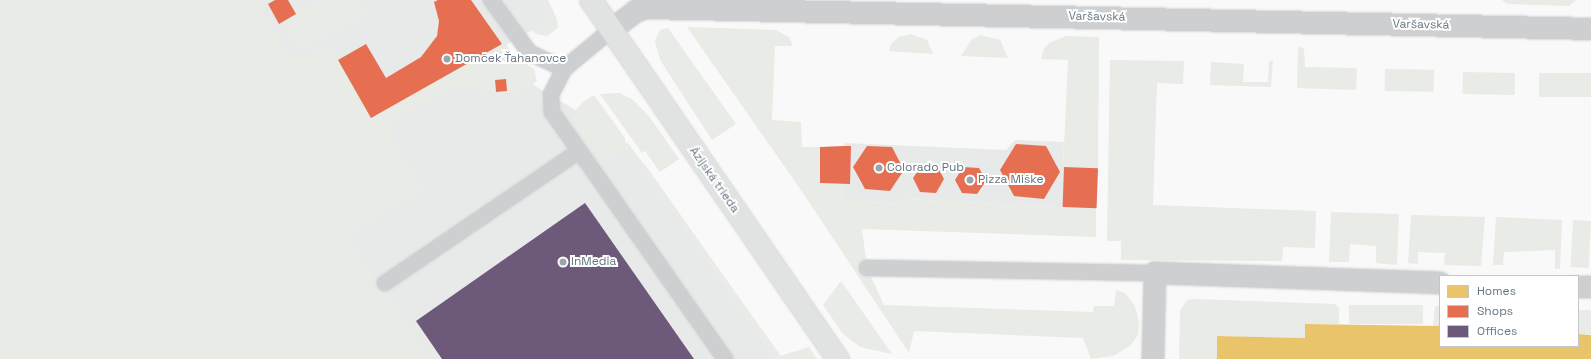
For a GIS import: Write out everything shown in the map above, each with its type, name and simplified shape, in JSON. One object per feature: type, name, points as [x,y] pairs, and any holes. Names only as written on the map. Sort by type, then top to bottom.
[{"type":"street","name":"Ázijská trieda","points":[[591,0],[610,30],[838,359]]},
{"type":"street","name":"Varšavská","points":[[610,30],[636,11],[647,8],[1030,15],[1591,29]]},
{"type":"street","points":[[1153,359],[1155,273],[1439,283]]},
{"type":"street","points":[[1579,287],[1591,286]]},
{"type":"lane","points":[[491,0],[530,53],[564,69]]},
{"type":"lane","points":[[610,30],[564,69],[551,95],[552,112],[725,359]]},
{"type":"lane","points":[[385,283],[579,151]]},
{"type":"lane","points":[[867,268],[1155,273]]},
{"type":"shaded area","points":[[0,0],[264,0],[258,4],[286,52],[301,59],[330,47],[371,118],[502,44],[504,46],[506,44],[514,56],[534,69],[537,81],[527,89],[507,94],[458,87],[398,117],[386,132],[423,189],[345,237],[430,359],[0,359]]},
{"type":"shaded area","points":[[264,0],[548,0],[556,17],[507,44],[503,55],[534,85],[577,111],[640,159],[783,359],[408,359],[243,117],[258,4]]},
{"type":"shaded area","points":[[322,0],[358,0],[366,14],[310,46],[298,47],[283,22]]},
{"type":"shaded area","points":[[540,0],[548,0],[557,20],[558,28],[547,36],[536,34],[530,29],[552,17]]},
{"type":"shaded area","points":[[1502,0],[1576,0],[1569,6],[1507,4]]},
{"type":"shaded area","points":[[687,27],[776,30],[789,37],[793,46],[775,46],[772,120],[801,122],[802,147],[820,147],[820,183],[843,184],[842,201],[905,204],[905,199],[1096,209],[1096,237],[862,229],[867,268],[884,305],[1093,312],[1094,306],[1114,306],[1116,290],[1125,293],[1135,306],[1139,322],[1138,335],[1130,346],[1113,356],[1091,359],[1083,338],[914,331],[909,353],[803,193]]},
{"type":"shaded area","points":[[668,28],[736,124],[712,140],[660,60],[655,41],[660,30]]},
{"type":"shaded area","points":[[910,34],[927,40],[933,54],[889,51],[891,44],[899,37]]},
{"type":"shaded area","points":[[981,35],[1000,40],[1008,58],[961,56],[972,39]]},
{"type":"shaded area","points":[[1066,36],[1099,37],[1098,168],[1063,167],[1068,60],[1041,59],[1044,49],[1049,43]]},
{"type":"shaded area","points":[[1298,46],[1304,49],[1305,67],[1357,68],[1356,90],[1297,88]]},
{"type":"shaded area","points":[[1110,60],[1184,61],[1183,84],[1157,83],[1153,205],[1316,211],[1315,248],[1283,247],[1282,261],[1121,260],[1121,241],[1107,241]]},
{"type":"shaded area","points":[[1269,61],[1273,61],[1271,87],[1210,85],[1211,62],[1244,64],[1243,82],[1268,82]]},
{"type":"shaded area","points":[[1385,69],[1434,70],[1434,92],[1385,91]]},
{"type":"shaded area","points":[[1463,72],[1515,73],[1515,95],[1463,94]]},
{"type":"shaded area","points":[[1539,73],[1591,73],[1591,97],[1539,97]]},
{"type":"shaded area","points":[[620,93],[633,100],[648,115],[679,159],[660,172],[645,151],[642,153],[600,94]]},
{"type":"shaded area","points":[[594,95],[625,138],[626,144],[628,143],[639,158],[636,160],[626,147],[604,160],[595,153],[576,127],[572,114],[583,102]]},
{"type":"shaded area","points":[[1015,140],[1064,142],[1063,167],[1098,168],[1096,209],[905,199],[905,204],[842,201],[843,184],[820,183],[820,147],[844,146],[845,143],[1006,150]]},
{"type":"shaded area","points":[[644,163],[780,356],[809,347],[817,359],[774,359],[640,165]]},
{"type":"shaded area","points":[[1331,212],[1399,214],[1397,265],[1376,263],[1376,246],[1350,244],[1349,262],[1329,262]]},
{"type":"shaded area","points":[[1411,215],[1485,217],[1481,266],[1444,265],[1445,253],[1418,252],[1418,264],[1408,263]]},
{"type":"shaded area","points":[[1496,217],[1562,220],[1560,269],[1555,269],[1555,250],[1504,252],[1503,265],[1493,265]]},
{"type":"shaded area","points":[[1573,220],[1591,221],[1589,268],[1571,267]]},
{"type":"shaded area","points":[[841,281],[892,354],[860,347],[843,334],[823,305]]},
{"type":"shaded area","points":[[1187,300],[1335,304],[1339,308],[1339,324],[1305,324],[1305,338],[1217,336],[1217,359],[1179,359],[1180,311]]},
{"type":"shaded area","points":[[1349,305],[1423,305],[1423,324],[1349,324]]},
{"type":"shaded area","points":[[1435,306],[1439,306],[1439,326],[1433,326]]},
{"type":"shaded area","points":[[1579,310],[1591,310],[1591,334],[1579,334]]},
{"type":"building: Homes","points":[[1305,324],[1439,326],[1439,347],[1579,347],[1579,334],[1591,335],[1591,359],[1217,359],[1217,336],[1305,338]]},
{"type":"building: Shops","points":[[275,0],[288,0],[296,14],[279,24],[268,4]]},
{"type":"building: Shops","name":"Domček Ťahanovce","points":[[438,0],[471,0],[502,44],[371,118],[338,60],[366,44],[386,78],[421,57],[437,36],[439,21],[434,2]]},
{"type":"building: Shops","points":[[506,79],[507,91],[496,92],[495,80]]},
{"type":"building: Shops","points":[[1016,144],[1046,146],[1060,172],[1044,199],[1014,196],[1000,170]]},
{"type":"building: Shops","points":[[851,146],[850,184],[820,183],[820,147]]},
{"type":"building: Shops","points":[[867,146],[892,147],[904,170],[890,191],[865,189],[853,167]]},
{"type":"building: Shops","points":[[922,165],[937,166],[944,179],[936,193],[920,192],[913,178]]},
{"type":"building: Shops","points":[[963,167],[979,168],[986,181],[977,194],[962,193],[955,180]]},
{"type":"building: Shops","points":[[1064,167],[1098,168],[1097,208],[1063,207]]},
{"type":"building: Offices","name":"InMedia","points":[[585,203],[694,359],[442,359],[416,321]]},
{"type":"place","name":"Domček Ťahanovce","points":[[447,59]]},
{"type":"place","name":"Colorado Pub","points":[[879,168]]},
{"type":"place","name":"Pizza Miške","points":[[970,180]]},
{"type":"place","name":"InMedia","points":[[563,262]]}]
